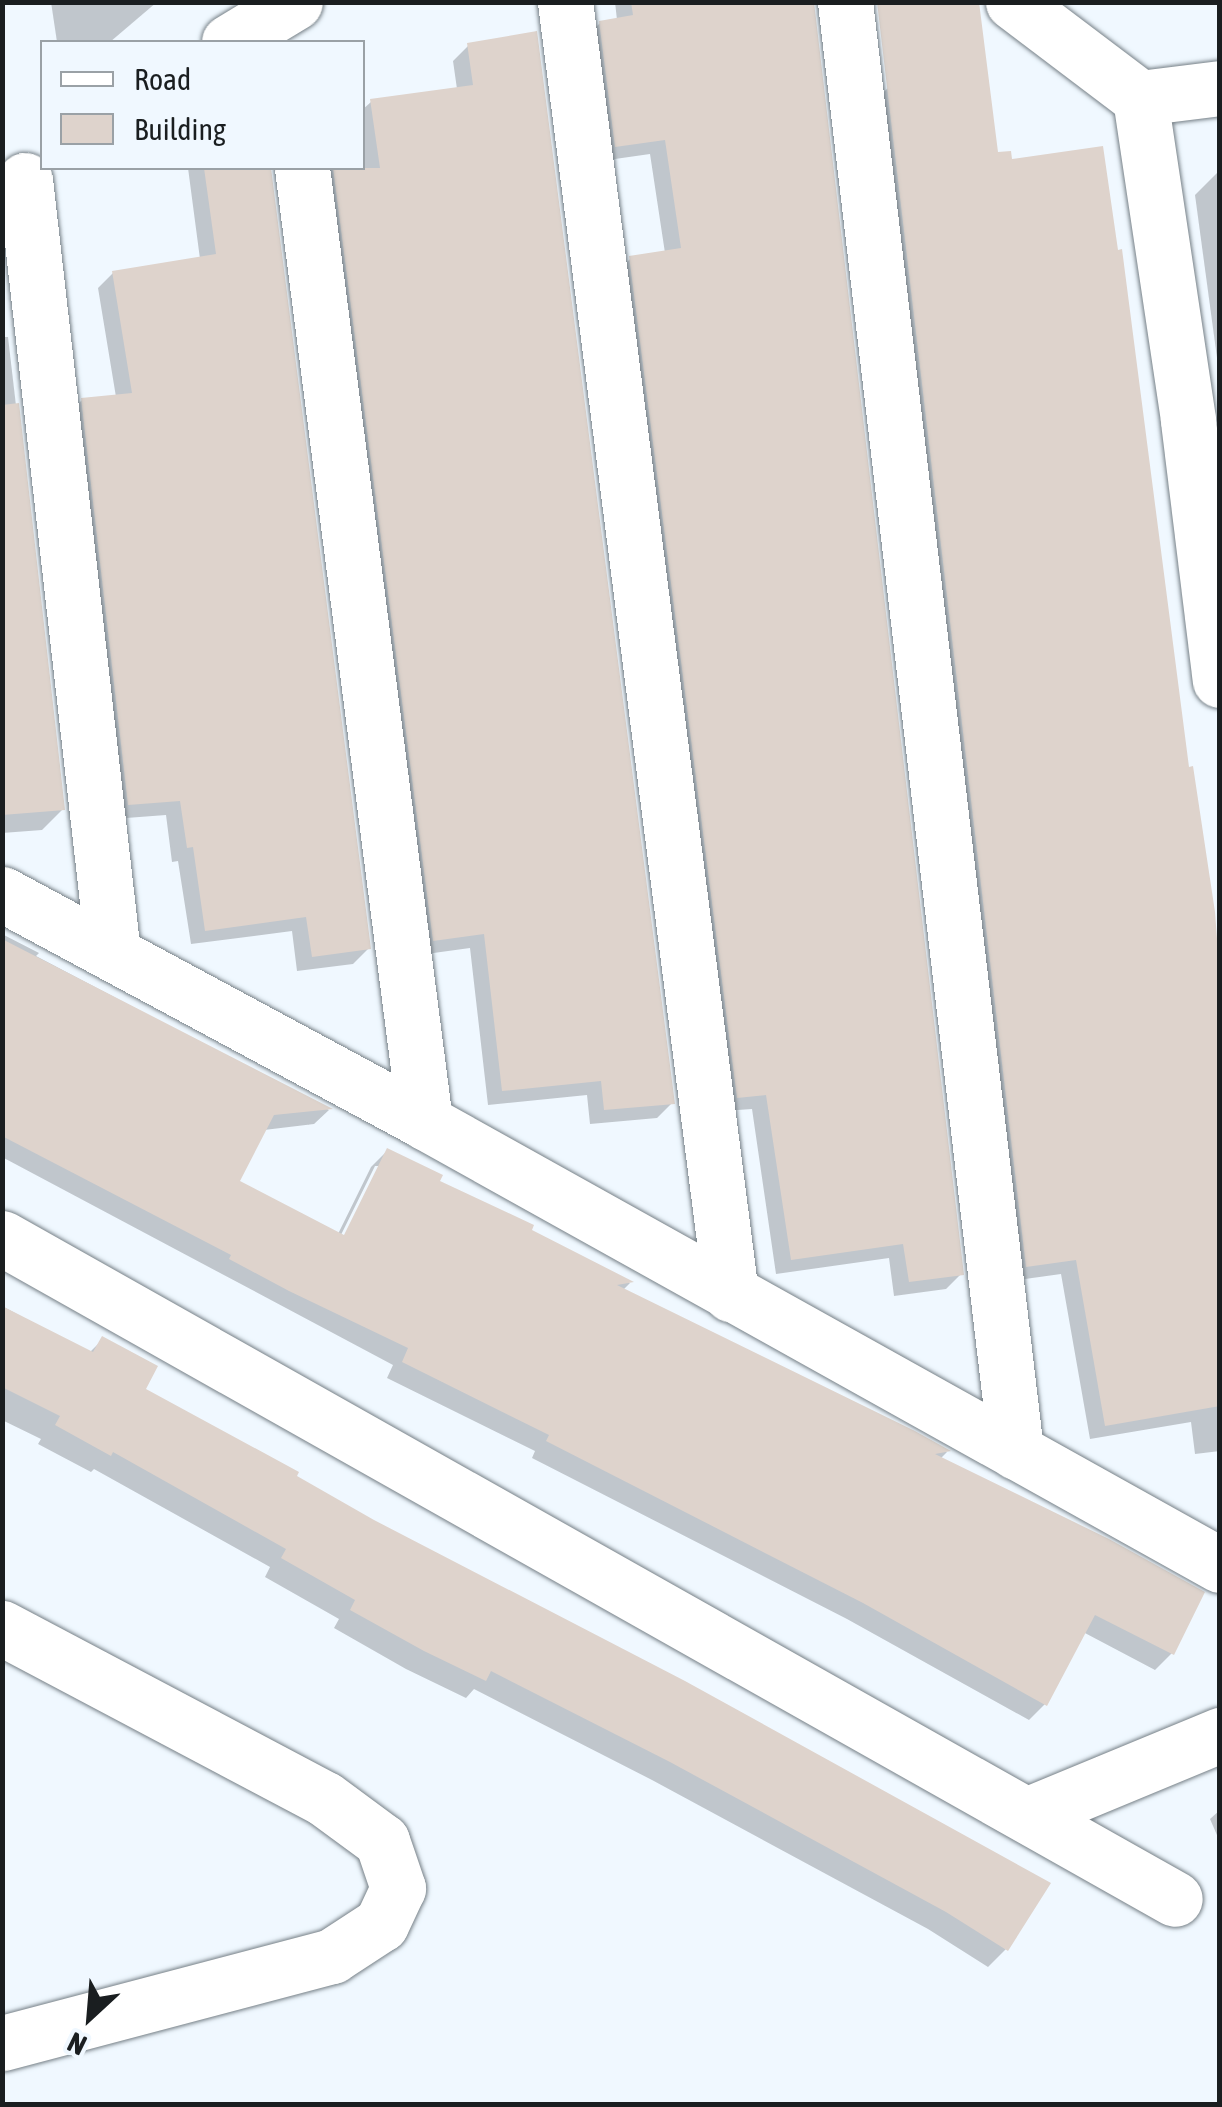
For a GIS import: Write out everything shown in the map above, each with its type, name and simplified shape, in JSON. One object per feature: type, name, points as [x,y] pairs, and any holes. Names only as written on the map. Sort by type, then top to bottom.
[{"type":"street","points":[[565,2],[731,1294]]},
{"type":"street","points":[[845,2],[1016,1452]]},
{"type":"street","points":[[1013,2],[1140,98],[1204,419],[1220,680]]},
{"type":"street","points":[[235,40],[287,18]]},
{"type":"street","points":[[1140,98],[1220,88]]},
{"type":"street","points":[[302,170],[425,1122]]},
{"type":"street","points":[[23,182],[114,953]]},
{"type":"street","points":[[2,894],[425,1122],[1220,1565]]},
{"type":"street","points":[[2,1238],[1029,1814],[1175,1900]]},
{"type":"street","points":[[2,1628],[325,1798],[382,1841],[398,1888],[380,1924],[332,1956],[5,2040]]},
{"type":"street","points":[[1029,1814],[1220,1735]]},
{"type":"building","points":[[631,2],[814,2],[964,1275],[909,1282],[903,1244],[791,1260],[766,1095],[737,1098],[629,256],[681,248],[665,140],[615,147],[599,21],[633,15]]},
{"type":"building","points":[[877,2],[979,2],[998,152],[1011,151],[1012,159],[1103,146],[1118,250],[1122,249],[1189,767],[1193,766],[1215,912],[1220,978],[1220,1406],[1105,1426],[1076,1260],[1026,1267]]},
{"type":"building","points":[[537,31],[675,1104],[604,1110],[601,1081],[502,1091],[484,934],[433,941],[333,170],[380,168],[370,99],[473,85],[467,43]]},
{"type":"building","points":[[204,170],[271,170],[371,949],[312,957],[306,917],[205,931],[193,847],[187,848],[180,801],[128,805],[81,398],[132,393],[112,271],[216,254]]},
{"type":"building","points":[[19,403],[65,810],[2,815],[2,405]]},
{"type":"building","points":[[2,939],[333,1109],[274,1115],[240,1181],[344,1235],[387,1148],[443,1175],[440,1181],[534,1225],[532,1230],[634,1282],[617,1285],[915,1431],[951,1451],[935,1454],[1109,1539],[1205,1592],[1174,1655],[1095,1615],[1047,1706],[863,1603],[546,1441],[549,1435],[402,1362],[408,1348],[289,1291],[229,1259],[231,1255],[2,1136]]},
{"type":"building","points":[[2,1306],[93,1352],[102,1336],[158,1366],[146,1389],[299,1472],[297,1476],[374,1520],[685,1681],[1051,1883],[1008,1951],[946,1912],[670,1762],[491,1671],[486,1681],[424,1651],[350,1610],[355,1600],[281,1558],[286,1549],[113,1452],[111,1456],[55,1425],[60,1416],[2,1387]]}]
